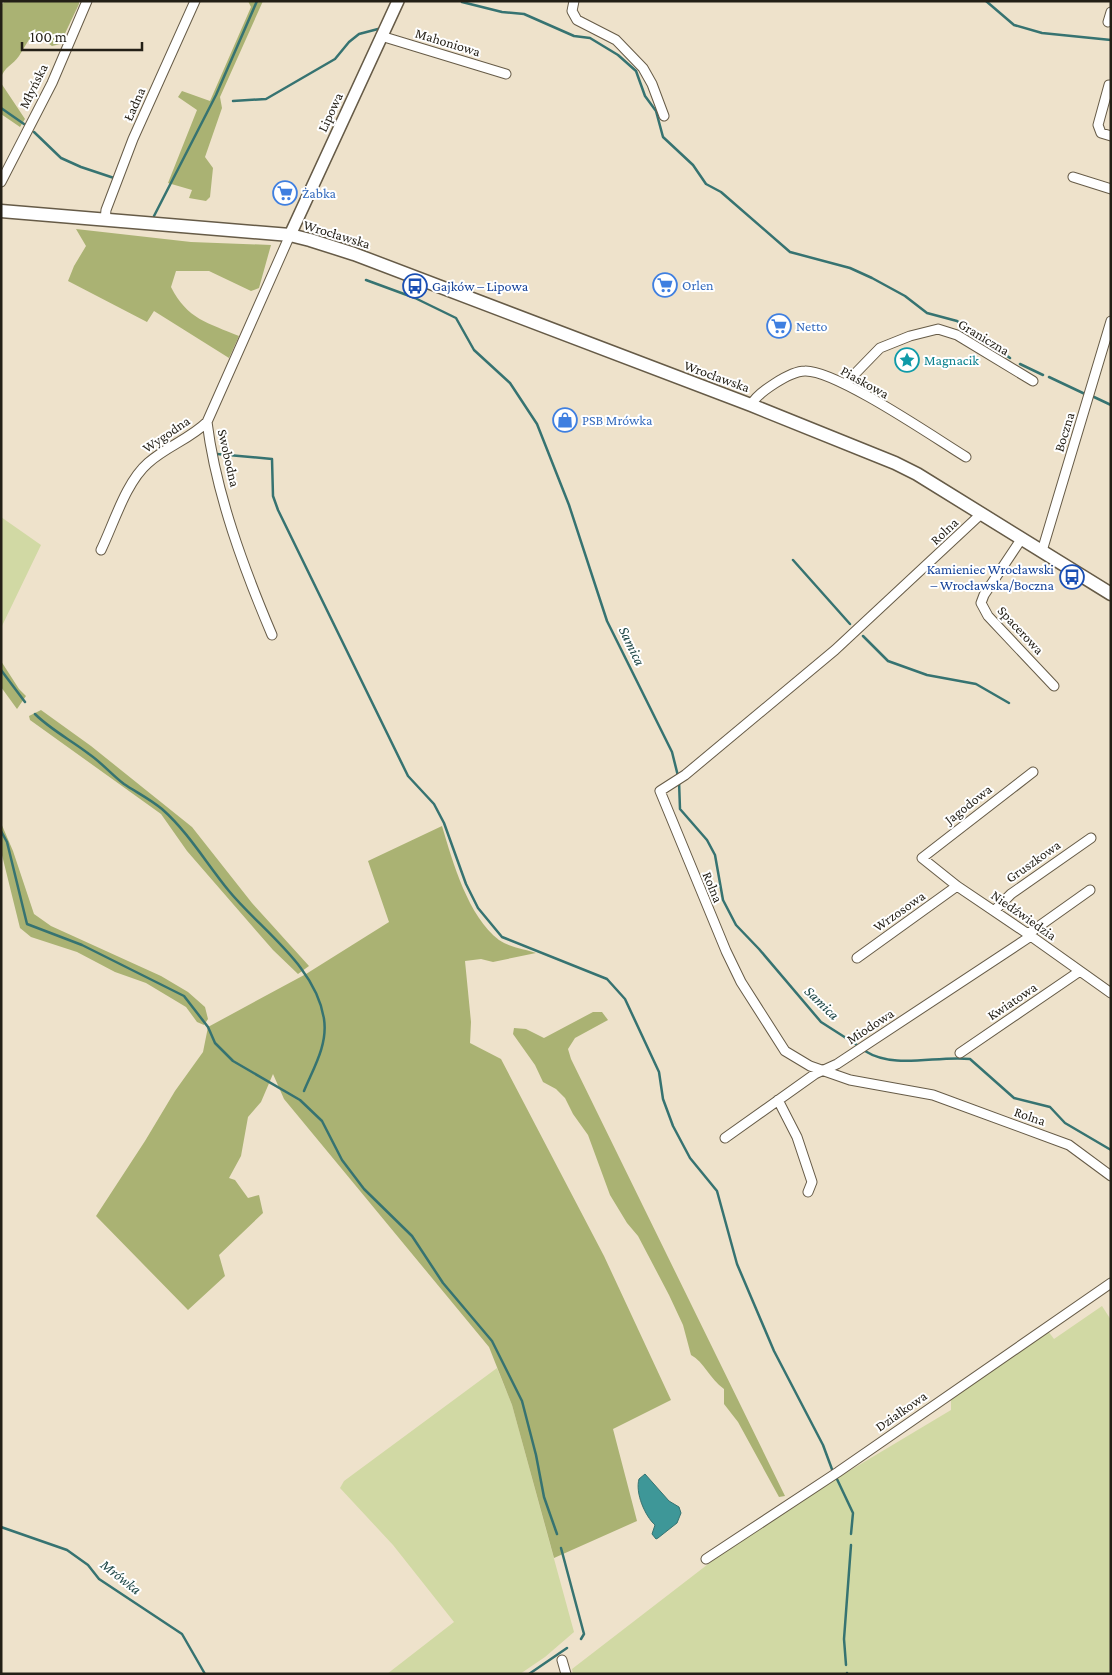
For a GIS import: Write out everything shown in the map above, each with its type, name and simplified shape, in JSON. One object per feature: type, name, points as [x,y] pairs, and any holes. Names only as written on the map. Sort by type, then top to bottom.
[{"type":"main road","points":[[1,211],[105,220]]},
{"type":"main road","name":"Wrocławska","points":[[105,220],[290,235],[354,254],[752,405],[895,463],[1022,538],[1111,594]]},
{"type":"street","name":"Młyńska","points":[[1,182],[52,84],[87,1]]},
{"type":"street","name":"Ładna","points":[[105,220],[106,210],[132,140],[195,1]]},
{"type":"street","name":"Lipowa","points":[[290,235],[398,1]]},
{"type":"street","points":[[574,1],[572,11],[577,20],[616,40],[643,68],[652,84],[664,116]]},
{"type":"street","name":"Mahoniowa","points":[[381,36],[506,74]]},
{"type":"street","points":[[1111,85],[1109,85],[1098,125],[1101,133],[1111,136]]},
{"type":"street","points":[[1073,177],[1111,189]]},
{"type":"street","name":"Swobodna","points":[[272,635],[238,550],[210,445],[208,422],[290,235]]},
{"type":"street","name":"Boczna","points":[[1042,551],[1111,321]]},
{"type":"street","name":"Graniczna","points":[[845,384],[874,353],[885,346],[910,336],[938,329],[957,335],[1033,381]]},
{"type":"street","name":"Piaskowa","points":[[752,405],[758,394],[804,371],[845,384],[966,457]]},
{"type":"street","name":"Wygodna","points":[[102,550],[130,483],[153,459],[171,445],[195,434],[208,422]]},
{"type":"street","name":"Rolna","points":[[981,514],[835,650],[678,779],[660,791],[700,892],[741,982],[785,1051],[810,1066],[850,1080],[933,1095],[957,1102],[1069,1145],[1111,1176]]},
{"type":"street","name":"Spacerowa","points":[[1022,538],[984,595],[981,603],[988,616],[1054,686]]},
{"type":"street","name":"Jagodowa","points":[[922,858],[1033,772]]},
{"type":"street","name":"Gruszkowa","points":[[995,910],[1011,894],[1090,838]]},
{"type":"street","name":"Niedźwiedzia","points":[[922,858],[957,886],[995,910],[1111,993]]},
{"type":"street","name":"Wrzosowa","points":[[857,958],[957,886]]},
{"type":"street","name":"Miodowa","points":[[725,1138],[815,1074],[825,1071],[1030,935],[1090,890]]},
{"type":"street","name":"Kwiatowa","points":[[960,1053],[1080,971]]},
{"type":"street","points":[[778,1100],[797,1137],[812,1182],[808,1192]]},
{"type":"street","name":"Działkowa","points":[[706,1559],[838,1472],[1111,1283]]},
{"type":"street","points":[[562,1660],[566,1674]]},
{"type":"green space","points":[[5,1],[79,1],[79,4],[60,44],[52,46],[35,34],[17,59],[4,71],[1,78],[1,5]]},
{"type":"green space","points":[[248,1],[263,1],[220,97],[222,108],[205,157],[213,168],[210,197],[206,201],[189,198],[192,190],[168,183],[197,110],[178,97],[182,91],[210,101],[251,7]]},
{"type":"green space","points":[[1,83],[25,119],[20,127],[1,114]]},
{"type":"green space","points":[[76,229],[191,242],[271,245],[259,288],[251,291],[209,271],[176,271],[171,287],[184,306],[199,319],[239,336],[229,358],[154,311],[147,322],[68,281],[74,266],[86,246]]},
{"type":"green space","points":[[1,517],[41,545],[1,628]]},
{"type":"green space","points":[[1,661],[19,689],[26,696],[17,709],[1,687]]},
{"type":"green space","points":[[41,710],[91,746],[192,827],[252,903],[309,966],[298,974],[273,950],[187,851],[161,814],[30,720],[29,716]]},
{"type":"green space","points":[[1,823],[13,851],[34,914],[51,926],[161,976],[188,992],[205,1007],[208,1019],[204,1025],[197,1022],[186,1007],[146,983],[115,972],[77,952],[31,937],[20,928],[1,851]]},
{"type":"green space","points":[[442,826],[463,888],[470,903],[488,930],[503,942],[536,953],[493,962],[481,959],[465,961],[471,1022],[470,1043],[501,1059],[604,1256],[671,1400],[613,1429],[637,1521],[554,1558],[512,1405],[489,1347],[284,1099],[273,1074],[261,1102],[248,1117],[241,1156],[229,1178],[235,1180],[248,1198],[259,1195],[263,1213],[219,1255],[225,1276],[188,1310],[96,1216],[175,1091],[203,1052],[208,1027],[306,974],[389,922],[368,861]]},
{"type":"green space","points":[[593,1012],[602,1012],[608,1020],[575,1038],[568,1049],[571,1059],[785,1496],[779,1497],[738,1422],[724,1404],[724,1389],[700,1362],[691,1355],[683,1325],[669,1295],[638,1236],[627,1223],[610,1195],[588,1135],[573,1114],[565,1098],[556,1089],[543,1082],[535,1065],[513,1034],[514,1028],[526,1029],[544,1038]]},
{"type":"green space","points":[[1102,1306],[1111,1320],[1111,1674],[573,1674],[572,1669],[716,1558],[839,1477],[951,1410],[951,1397],[1048,1331],[1054,1339]]},
{"type":"green space","points":[[497,1368],[512,1405],[574,1632],[545,1657],[520,1674],[387,1674],[454,1622],[393,1545],[340,1488],[344,1481]]},
{"type":"water","points":[[645,1474],[669,1501],[679,1507],[681,1513],[677,1523],[656,1539],[652,1534],[655,1525],[644,1510],[638,1491],[639,1479]]},
{"type":"waterway","points":[[154,216],[216,95],[257,1]]},
{"type":"waterway","points":[[986,1],[1014,25],[1042,33],[1111,40]]},
{"type":"waterway","points":[[462,2],[502,12],[524,14],[574,36],[590,38],[618,55],[636,71],[645,96],[656,111],[663,137],[693,165],[706,184],[721,192],[790,252],[850,268],[872,278],[905,296],[927,313],[957,321],[1010,358]]},
{"type":"waterway","points":[[233,101],[266,99],[335,59],[349,42],[359,34],[378,29]]},
{"type":"waterway","points":[[1,108],[24,124]]},
{"type":"waterway","points":[[34,132],[61,158],[114,178]]},
{"type":"waterway","name":"Samica","points":[[366,280],[415,298],[456,318],[474,350],[510,383],[537,424],[569,505],[607,621],[672,752],[678,776]]},
{"type":"waterway","points":[[1020,364],[1043,375]]},
{"type":"waterway","points":[[1049,377],[1085,394]]},
{"type":"waterway","points":[[1094,397],[1111,405]]},
{"type":"waterway","points":[[217,454],[272,459],[273,496],[278,510],[408,776],[434,804],[444,823],[466,884],[478,908],[502,937],[607,979],[625,999],[659,1072],[663,1099],[673,1126],[690,1158],[717,1191],[737,1264],[774,1351],[823,1445],[833,1472]]},
{"type":"waterway","points":[[793,560],[850,624]]},
{"type":"waterway","points":[[863,636],[888,661],[927,675],[976,684],[1009,703]]},
{"type":"waterway","points":[[1,670],[25,702]]},
{"type":"waterway","points":[[35,714],[94,758],[124,784],[148,799],[172,818],[229,891],[299,965],[319,1000],[325,1029],[319,1056],[304,1091]]},
{"type":"waterway","name":"Samica","points":[[679,781],[680,809],[707,840],[715,855],[723,900],[736,925],[821,1022],[857,1045]]},
{"type":"waterway","points":[[1,831],[7,842],[27,924],[82,945],[184,996],[208,1027],[215,1043],[233,1061],[300,1100],[322,1121],[342,1160],[364,1189],[412,1236],[443,1283],[492,1341],[522,1401],[536,1455],[544,1497],[557,1534]]},
{"type":"waterway","name":"Samica","points":[[865,1051],[889,1060],[970,1059],[1014,1098],[1050,1107],[1065,1123],[1111,1150]]},
{"type":"waterway","points":[[836,1477],[853,1513],[851,1534]]},
{"type":"waterway","name":"Mrówka","points":[[1,1527],[67,1550],[88,1565],[99,1579],[182,1634],[205,1674]]},
{"type":"waterway","points":[[846,1665],[844,1639],[851,1545]]},
{"type":"waterway","points":[[561,1548],[584,1634],[581,1639]]},
{"type":"waterway","points":[[529,1674],[567,1648]]},
{"type":"place","name":"Żabka","points":[[285,193]]},
{"type":"place","name":"Orlen","points":[[665,285]]},
{"type":"place","name":"Gajków – Lipowa","points":[[415,286]]},
{"type":"place","name":"Netto","points":[[779,326]]},
{"type":"place","name":"Magnacik","points":[[907,360]]},
{"type":"place","name":"PSB Mrówka","points":[[565,420]]},
{"type":"place","name":"Kamieniec Wrocławski – Wrocławska/Boczna","points":[[1072,577]]}]
